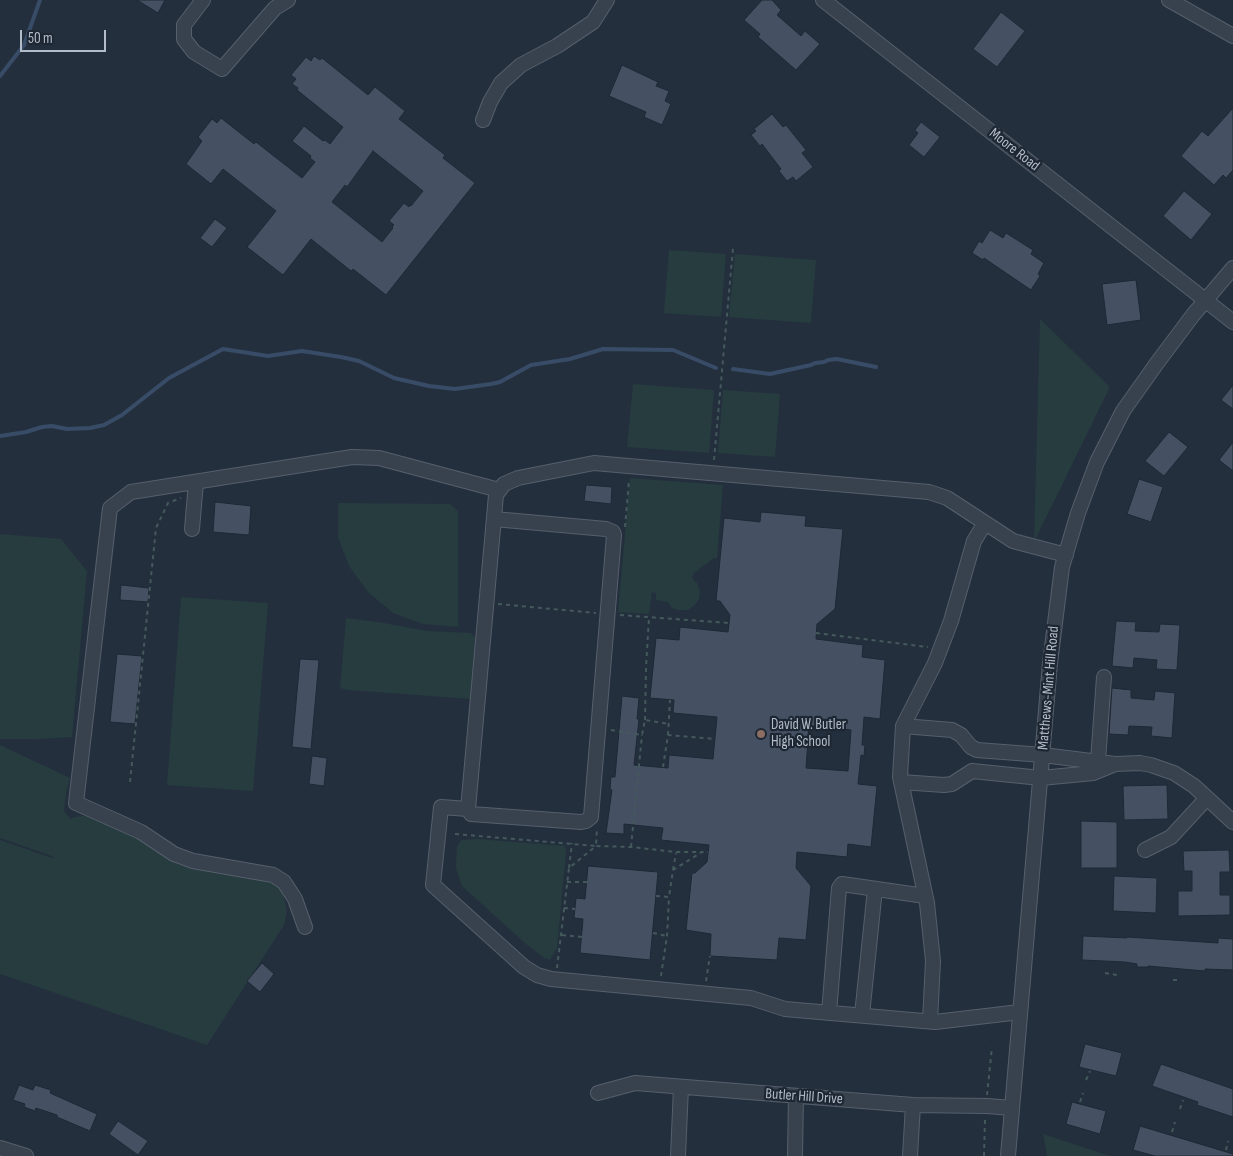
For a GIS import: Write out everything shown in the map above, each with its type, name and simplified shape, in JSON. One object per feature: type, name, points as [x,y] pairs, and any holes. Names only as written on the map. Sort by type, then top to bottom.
[{"type":"street","points":[[203,0],[184,25],[184,39],[194,52],[222,69],[275,8],[288,0]]},
{"type":"street","points":[[483,120],[490,102],[501,83],[521,65],[556,46],[593,22],[607,0]]},
{"type":"street","name":"Moore Road","points":[[823,0],[1233,322]]},
{"type":"street","points":[[1170,0],[1233,36]]},
{"type":"street","name":"Matthews-Mint Hill Road","points":[[1008,1156],[1050,663],[1057,596],[1066,555],[1078,512],[1097,462],[1123,411],[1156,363],[1233,268]]},
{"type":"street","points":[[305,927],[295,899],[284,882],[273,875],[193,861],[174,854],[141,832],[76,803],[110,508],[131,492],[195,487],[352,457],[379,458],[499,490]]},
{"type":"street","points":[[494,519],[606,530],[614,535],[591,817],[586,821],[572,822],[471,814],[468,809],[496,495],[504,484],[518,478],[594,463],[929,492],[947,498],[1013,541],[1066,555]]},
{"type":"street","points":[[192,529],[195,487]]},
{"type":"street","points":[[930,1021],[933,961],[925,896],[901,782],[903,726],[951,621],[974,541],[985,523]]},
{"type":"street","points":[[1098,761],[1104,677]]},
{"type":"street","points":[[903,726],[952,730],[961,735],[971,747],[975,756],[967,774]]},
{"type":"street","points":[[971,747],[977,750],[1043,755],[1115,764],[1140,763],[1162,768],[1186,780],[1233,822]]},
{"type":"street","points":[[901,782],[944,786],[952,784],[972,771],[1041,778],[1093,773],[1115,764]]},
{"type":"street","points":[[1145,850],[1171,836],[1207,798]]},
{"type":"street","points":[[468,809],[441,807],[433,885],[524,967],[537,975],[555,980],[750,998],[785,1009],[862,1016],[930,1021],[1020,1012]]},
{"type":"street","points":[[829,1013],[839,888],[842,884],[925,896]]},
{"type":"street","points":[[862,1016],[875,889]]},
{"type":"street","name":"Butler Hill Drive","points":[[598,1093],[636,1083],[913,1105],[1012,1108]]},
{"type":"street","points":[[678,1156],[680,1087]]},
{"type":"street","points":[[795,1156],[796,1096]]},
{"type":"street","points":[[910,1156],[913,1105]]},
{"type":"street","points":[[0,1148],[26,1156]]},
{"type":"path","points":[[712,472],[733,248]]},
{"type":"path","points":[[130,782],[156,528],[168,504],[195,487]]},
{"type":"path","points":[[631,846],[645,720],[649,617]]},
{"type":"path","points":[[816,633],[940,648]]},
{"type":"path","points":[[664,767],[670,700]]},
{"type":"path","points":[[645,720],[668,724]]},
{"type":"path","points":[[606,730],[642,735]]},
{"type":"path","points":[[668,735],[715,739]]},
{"type":"path","points":[[455,834],[596,846],[631,846],[676,852],[708,852]]},
{"type":"path","points":[[555,980],[572,843]]},
{"type":"path","points":[[569,868],[596,846]]},
{"type":"path","points":[[659,990],[676,852]]},
{"type":"path","points":[[673,870],[702,852]]},
{"type":"path","points":[[566,882],[587,882]]},
{"type":"path","points":[[656,896],[669,897]]},
{"type":"path","points":[[564,908],[575,909]]},
{"type":"path","points":[[652,933],[666,936]]},
{"type":"path","points":[[562,935],[582,937]]},
{"type":"path","points":[[704,993],[710,956]]},
{"type":"path","points":[[1105,973],[1117,975]]},
{"type":"path","points":[[1173,980],[1181,980]]},
{"type":"path","points":[[1086,1080],[1090,1071]]},
{"type":"path","points":[[1080,1102],[1083,1093]]},
{"type":"path","points":[[1180,1109],[1183,1100]]},
{"type":"path","points":[[1172,1132],[1175,1122]]},
{"type":"path","points":[[1226,1150],[1228,1141]]},
{"type":"green space","points":[[669,250],[726,254],[721,317],[664,313]]},
{"type":"green space","points":[[735,254],[816,260],[811,323],[729,317]]},
{"type":"green space","points":[[1040,319],[1110,387],[1034,542]]},
{"type":"green space","points":[[633,384],[714,390],[709,453],[627,447]]},
{"type":"green space","points":[[723,390],[780,394],[775,457],[718,453]]},
{"type":"green space","points":[[630,478],[723,485],[717,558],[714,558],[694,573],[692,578],[697,583],[700,591],[699,599],[688,610],[678,610],[672,608],[668,602],[656,600],[656,593],[652,592],[649,614],[618,612]]},
{"type":"green space","points":[[338,503],[450,504],[458,511],[458,627],[423,624],[393,613],[368,592],[349,566],[338,537]]},
{"type":"green space","points":[[0,534],[61,539],[87,571],[72,737],[0,739]]},
{"type":"green space","points":[[181,597],[268,603],[253,791],[167,785]]},
{"type":"green space","points":[[346,618],[427,631],[471,633],[475,638],[471,699],[340,688]]},
{"type":"green space","points":[[0,745],[70,778],[64,812],[71,819],[89,815],[124,828],[180,865],[197,869],[236,873],[277,882],[284,897],[287,912],[284,925],[207,1045],[0,974],[0,840],[55,859],[52,856],[0,838]]},
{"type":"green space","points":[[477,839],[565,846],[566,853],[557,948],[550,960],[544,958],[526,944],[462,886],[456,868],[457,847],[461,840]]},
{"type":"green space","points":[[1043,1134],[1110,1156],[1047,1156]]},
{"type":"building","points":[[137,0],[165,0],[158,13]]},
{"type":"building","points":[[762,0],[772,0],[781,10],[777,15],[801,36],[805,31],[820,44],[796,70],[758,37],[760,34],[744,20]]},
{"type":"building","points":[[1001,12],[1025,31],[997,67],[973,49]]},
{"type":"building","points":[[314,56],[320,60],[322,58],[368,95],[375,87],[405,111],[399,119],[445,155],[443,158],[475,183],[386,295],[353,269],[351,271],[311,239],[283,275],[247,247],[276,211],[223,169],[211,184],[186,164],[202,141],[198,137],[212,119],[217,123],[221,118],[254,144],[256,142],[302,178],[315,162],[310,158],[311,156],[292,141],[304,126],[323,141],[325,140],[330,144],[343,127],[292,84],[296,79],[291,75],[306,57],[311,61]],"holes":[[[373,151],[423,191],[411,206],[410,204],[409,207],[404,203],[389,221],[394,225],[382,242],[332,202],[345,185],[347,187]]]},
{"type":"building","points":[[622,65],[658,82],[656,86],[669,91],[665,101],[671,104],[662,125],[644,117],[646,112],[609,96]]},
{"type":"building","points":[[1233,108],[1233,170],[1226,178],[1223,175],[1214,185],[1181,156],[1202,131],[1208,136]]},
{"type":"building","points":[[772,114],[783,127],[786,125],[806,150],[802,153],[813,167],[796,181],[793,177],[787,181],[779,171],[781,169],[762,144],[760,146],[751,135],[756,131],[754,129]]},
{"type":"building","points":[[921,122],[940,137],[924,157],[909,145],[918,133],[915,130]]},
{"type":"building","points":[[1184,191],[1212,214],[1191,240],[1163,216]]},
{"type":"building","points":[[215,219],[227,228],[212,247],[200,238]]},
{"type":"building","points":[[990,230],[1003,238],[1006,233],[1033,250],[1031,254],[1044,263],[1038,274],[1040,276],[1031,290],[984,258],[983,260],[972,253],[979,241],[982,243]]},
{"type":"building","points":[[1136,280],[1141,320],[1107,325],[1102,284]]},
{"type":"building","points":[[1233,385],[1233,409],[1221,400]]},
{"type":"building","points":[[1169,432],[1188,447],[1164,476],[1145,461]]},
{"type":"building","points":[[1233,442],[1233,471],[1219,460]]},
{"type":"building","points":[[1139,479],[1163,487],[1151,522],[1127,514]]},
{"type":"building","points":[[586,485],[612,487],[611,504],[584,501]]},
{"type":"building","points":[[215,502],[251,506],[249,535],[213,532]]},
{"type":"building","name":"David W. Butler High School","points":[[761,512],[806,516],[805,526],[843,529],[835,609],[817,624],[816,639],[863,645],[862,657],[885,660],[880,719],[864,717],[862,745],[865,745],[864,756],[861,755],[858,784],[877,786],[871,847],[848,844],[847,857],[797,852],[796,868],[811,886],[806,940],[779,938],[777,960],[710,956],[711,934],[686,930],[692,873],[695,873],[707,862],[709,845],[661,840],[663,828],[624,824],[624,834],[606,833],[612,790],[610,789],[611,777],[615,777],[622,696],[639,698],[637,719],[639,719],[634,765],[668,768],[669,755],[713,759],[717,717],[673,713],[674,700],[650,698],[656,638],[679,640],[680,627],[728,632],[730,615],[720,601],[716,601],[724,518],[760,522]],"holes":[[[809,726],[851,730],[848,771],[806,768]]]},
{"type":"building","points":[[121,585],[149,588],[148,602],[120,600]]},
{"type":"building","points":[[1116,621],[1136,622],[1135,631],[1159,632],[1160,624],[1180,625],[1177,670],[1156,669],[1157,660],[1134,658],[1133,668],[1112,666]]},
{"type":"building","points":[[117,654],[142,656],[135,724],[110,722]]},
{"type":"building","points":[[300,659],[319,660],[311,749],[292,747]]},
{"type":"building","points":[[1112,688],[1131,690],[1131,698],[1154,700],[1155,691],[1175,693],[1172,738],[1151,736],[1152,727],[1129,726],[1128,735],[1109,734]]},
{"type":"building","points":[[312,756],[327,758],[324,786],[309,784]]},
{"type":"building","points":[[1167,785],[1168,819],[1124,820],[1123,786]]},
{"type":"building","points":[[1081,821],[1117,822],[1117,868],[1081,868]]},
{"type":"building","points":[[1229,850],[1230,872],[1220,872],[1220,895],[1230,895],[1230,915],[1178,916],[1178,891],[1192,891],[1192,871],[1184,871],[1183,851]]},
{"type":"building","points":[[588,866],[658,872],[650,960],[580,953],[583,919],[574,918],[576,898],[585,899]]},
{"type":"building","points":[[1114,876],[1157,878],[1156,913],[1113,911]]},
{"type":"building","points":[[1083,936],[1218,943],[1218,938],[1233,939],[1233,970],[1205,969],[1205,971],[1148,966],[1137,967],[1137,964],[1125,962],[1082,960]]},
{"type":"building","points":[[262,963],[274,974],[260,992],[247,981]]},
{"type":"building","points":[[1085,1044],[1122,1053],[1116,1076],[1079,1067]]},
{"type":"building","points":[[1161,1064],[1233,1089],[1233,1117],[1197,1105],[1198,1102],[1152,1086]]},
{"type":"building","points":[[19,1085],[33,1090],[35,1085],[51,1090],[50,1093],[97,1114],[90,1131],[57,1117],[57,1115],[36,1108],[35,1111],[24,1107],[25,1104],[13,1100]]},
{"type":"building","points":[[1072,1102],[1106,1111],[1100,1134],[1066,1124]]},
{"type":"building","points":[[118,1121],[148,1141],[138,1155],[109,1134]]},
{"type":"building","points":[[1140,1126],[1233,1154],[1233,1156],[1155,1156],[1133,1150]]},
{"type":"waterway","points":[[0,76],[24,45],[40,0]]},
{"type":"waterway","points":[[0,436],[26,432],[42,427],[52,426],[67,429],[104,425],[122,415],[169,378],[223,349],[268,356],[302,351],[341,357],[359,361],[394,378],[429,386],[455,389],[500,382],[531,365],[570,359],[603,349],[673,350],[716,368]]},
{"type":"waterway","points":[[733,369],[770,374],[837,359],[876,367]]},
{"type":"place","name":"David W. Butler High School","points":[[761,734]]}]
